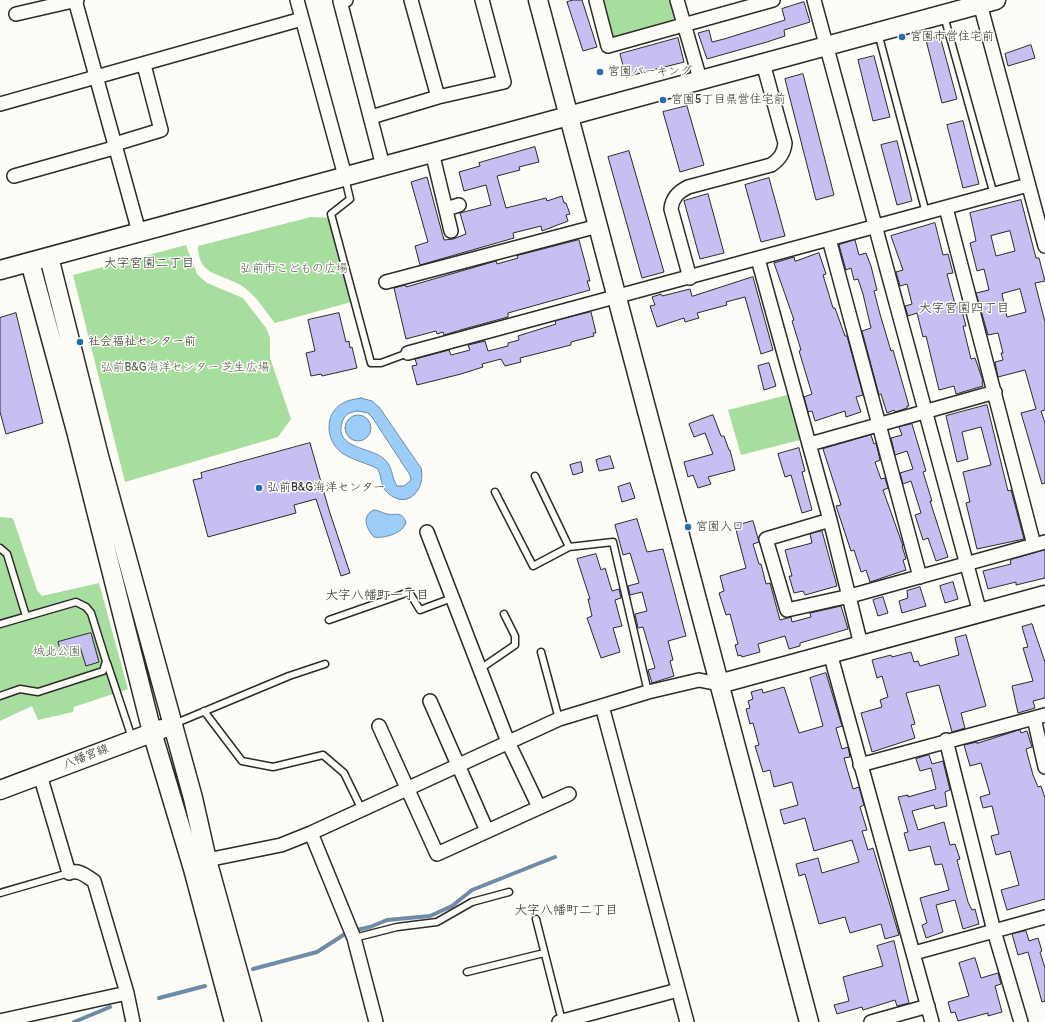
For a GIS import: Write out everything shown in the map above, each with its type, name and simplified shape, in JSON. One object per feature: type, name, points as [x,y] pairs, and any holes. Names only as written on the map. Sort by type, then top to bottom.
[{"type":"street","points":[[16,14],[76,0],[139,232]]},
{"type":"street","points":[[297,0],[345,176]]},
{"type":"street","points":[[346,0],[340,1],[383,166]]},
{"type":"street","points":[[411,0],[438,97]]},
{"type":"street","points":[[370,117],[438,97],[504,82],[482,0]]},
{"type":"street","points":[[538,0],[809,1022]]},
{"type":"street","points":[[596,0],[608,46],[684,25],[734,5],[773,0]]},
{"type":"street","points":[[677,0],[700,79]]},
{"type":"street","points":[[814,0],[980,613]]},
{"type":"street","points":[[0,270],[944,14],[985,1],[1028,185],[1045,246]]},
{"type":"street","points":[[0,104],[144,65],[302,19]]},
{"type":"street","points":[[690,278],[671,209],[672,201],[676,195],[688,187],[771,165],[781,157],[784,150],[785,143],[763,63]]},
{"type":"street","points":[[14,176],[110,150],[115,144],[161,130],[144,65]]},
{"type":"street","points":[[432,152],[451,231]]},
{"type":"street","points":[[408,353],[690,278],[1028,185]]},
{"type":"street","points":[[446,209],[459,205]]},
{"type":"street","points":[[830,520],[766,539],[787,610],[850,596],[1040,544],[995,392],[946,208]]},
{"type":"street","points":[[386,282],[598,226]]},
{"type":"street","points":[[829,239],[920,577]]},
{"type":"street","points":[[49,257],[99,456],[193,798],[207,860],[252,1022]]},
{"type":"street","points":[[758,259],[810,444],[850,596],[861,645]]},
{"type":"street","points":[[30,262],[76,431],[152,732],[193,869],[234,1022]]},
{"type":"street","points":[[810,444],[995,392]]},
{"type":"street","points":[[427,532],[508,742],[539,807]]},
{"type":"street","points":[[207,860],[281,845],[311,833],[559,719],[648,692],[698,680],[719,684],[1045,595]]},
{"type":"street","points":[[830,653],[932,1022]]},
{"type":"street","points":[[430,701],[487,831]]},
{"type":"street","points":[[602,706],[687,1022]]},
{"type":"street","points":[[860,765],[946,740],[1040,716],[1045,767]]},
{"type":"street","name":"八幡宮線","points":[[0,790],[172,725]]},
{"type":"street","points":[[379,726],[437,854],[569,794]]},
{"type":"street","points":[[946,740],[994,931],[1021,1022]]},
{"type":"street","points":[[40,775],[69,873],[74,871],[82,873],[94,881],[127,993],[133,1022]]},
{"type":"street","points":[[311,833],[354,938],[376,1022]]},
{"type":"street","points":[[914,953],[1045,917]]},
{"type":"street","points":[[561,1022],[678,990]]},
{"type":"street","points":[[3,1021],[127,993]]},
{"type":"street","points":[[871,1022],[928,1006]]},
{"type":"lane","points":[[944,14],[994,195]]},
{"type":"lane","points":[[878,32],[926,213]]},
{"type":"lane","points":[[345,176],[350,199],[331,214],[371,363],[382,363],[408,353]]},
{"type":"lane","points":[[535,476],[569,547]]},
{"type":"lane","points":[[495,492],[533,566],[569,547],[613,542],[648,692]]},
{"type":"lane","points":[[0,548],[7,554],[26,616]]},
{"type":"lane","points":[[330,620],[409,592],[420,610],[452,598]]},
{"type":"lane","points":[[0,624],[73,602],[81,604],[91,614],[132,740]]},
{"type":"lane","points":[[480,669],[515,645],[514,636],[504,614]]},
{"type":"lane","points":[[541,652],[559,719]]},
{"type":"lane","points":[[0,696],[20,689],[38,692],[103,671],[106,661]]},
{"type":"lane","points":[[172,725],[289,676],[325,664]]},
{"type":"lane","points":[[204,711],[242,761],[273,767],[323,755],[344,773],[362,810]]},
{"type":"lane","points":[[0,893],[69,873]]},
{"type":"lane","points":[[354,938],[397,927],[437,922],[472,902],[509,892]]},
{"type":"lane","points":[[536,919],[561,1022]]},
{"type":"lane","points":[[468,972],[544,953]]},
{"type":"green space","points":[[602,0],[671,0],[675,16],[671,23],[616,37],[611,34]]},
{"type":"green space","name":"弘前市こどもの広場","points":[[311,217],[335,218],[355,301],[275,323],[256,298],[247,289],[212,273],[202,264],[198,246]]},
{"type":"green space","name":"弘前B&G海洋センター 芝生広場","points":[[186,245],[197,274],[207,283],[243,298],[266,328],[270,338],[270,358],[291,419],[278,437],[125,482],[73,275]]},
{"type":"green space","points":[[787,395],[800,440],[741,455],[728,410]]},
{"type":"green space","name":"城北公園","points":[[0,517],[12,518],[14,521],[37,590],[42,596],[99,583],[128,689],[74,707],[73,712],[38,720],[32,706],[0,721]]},
{"type":"water","points":[[361,398],[372,401],[379,407],[421,468],[421,483],[414,495],[409,498],[403,500],[389,494],[384,488],[378,469],[342,453],[332,442],[329,427],[332,413],[343,403],[349,400]],"holes":[[[358,411],[368,413],[410,475],[411,480],[404,486],[397,486],[389,465],[384,459],[349,443],[341,432],[343,420],[350,413]]]},
{"type":"water","points":[[358,415],[367,419],[371,428],[367,437],[358,441],[349,437],[345,428],[349,419]]},
{"type":"water","points":[[374,510],[387,514],[398,514],[404,518],[406,522],[402,529],[398,532],[388,536],[374,537],[367,526],[366,519],[367,515]]},
{"type":"building","points":[[582,0],[597,47],[583,51],[567,2]]},
{"type":"building","points":[[804,2],[810,22],[784,30],[785,36],[707,59],[698,33],[709,30],[712,42],[724,39],[785,20],[782,9]]},
{"type":"building","points":[[940,36],[957,99],[942,103],[926,40]]},
{"type":"building","points":[[678,38],[684,62],[626,77],[620,54]]},
{"type":"building","points":[[1031,45],[1035,58],[1008,66],[1005,54]]},
{"type":"building","points":[[874,56],[890,117],[873,121],[858,60]]},
{"type":"building","points":[[803,74],[834,195],[816,200],[785,79]]},
{"type":"building","points":[[687,106],[704,165],[680,172],[663,112]]},
{"type":"building","points":[[963,121],[979,184],[963,188],[947,125]]},
{"type":"building","points":[[897,141],[912,201],[897,205],[881,145]]},
{"type":"building","points":[[535,147],[539,162],[519,167],[520,170],[497,176],[506,208],[546,198],[547,201],[562,196],[570,214],[566,215],[568,221],[542,231],[541,226],[513,233],[514,238],[420,265],[415,246],[428,242],[411,182],[427,177],[444,240],[453,239],[466,234],[460,213],[491,205],[486,185],[464,191],[459,172],[480,166],[479,163]]},
{"type":"building","points":[[629,151],[664,272],[642,278],[608,157]]},
{"type":"building","points":[[769,178],[785,236],[761,242],[745,185]]},
{"type":"building","points":[[708,194],[724,253],[700,259],[684,201]]},
{"type":"building","points":[[1021,200],[1036,258],[1039,258],[1045,281],[1035,283],[1045,322],[1045,410],[1041,411],[1045,423],[1045,483],[1042,484],[1021,413],[1036,409],[1025,370],[998,377],[995,362],[1003,360],[1001,353],[1003,353],[998,333],[988,335],[976,293],[989,290],[984,269],[977,271],[970,243],[976,241],[970,213]],"holes":[[[1010,231],[1015,251],[996,256],[991,236]],[[1020,289],[1026,312],[1007,317],[1002,294]]]},
{"type":"building","points":[[935,223],[943,255],[948,254],[953,273],[947,274],[955,304],[960,303],[966,326],[963,326],[971,359],[975,358],[983,381],[983,386],[956,394],[954,386],[939,390],[926,336],[923,337],[917,313],[908,316],[905,306],[912,304],[907,284],[900,286],[896,272],[903,270],[891,236]]},
{"type":"building","points":[[579,240],[590,281],[587,281],[590,290],[508,313],[508,317],[444,335],[443,332],[437,334],[436,331],[406,339],[394,288],[405,285],[406,287],[496,261],[497,264],[518,258],[517,256]]},
{"type":"building","points":[[855,240],[859,255],[866,253],[871,266],[877,290],[874,291],[880,314],[891,351],[893,350],[909,406],[895,412],[894,410],[887,413],[881,394],[879,395],[862,331],[871,328],[863,294],[858,279],[854,280],[851,268],[846,270],[839,245]]},
{"type":"building","points":[[819,253],[826,274],[823,275],[833,308],[835,308],[845,336],[847,336],[863,395],[856,397],[861,412],[846,417],[845,411],[815,421],[812,411],[808,412],[804,397],[812,394],[799,351],[801,350],[792,321],[794,320],[774,263],[794,257],[795,261]]},
{"type":"building","points":[[753,277],[773,350],[761,354],[745,297],[726,302],[727,305],[697,313],[699,318],[685,322],[684,318],[657,327],[650,306],[655,305],[652,297],[690,289],[692,296]]},
{"type":"building","points":[[591,312],[596,333],[593,333],[594,336],[571,342],[571,345],[520,358],[521,362],[505,366],[501,359],[482,364],[483,367],[461,374],[417,385],[412,366],[417,365],[415,359],[449,350],[451,355],[470,350],[468,345],[485,341],[488,351],[508,346],[508,343],[519,340],[518,336],[556,324],[555,321]]},
{"type":"building","points":[[16,313],[43,423],[6,434],[0,412],[0,318]]},
{"type":"building","points":[[339,313],[346,342],[349,341],[350,348],[352,347],[357,368],[322,376],[321,374],[311,376],[306,353],[315,351],[308,320]]},
{"type":"building","points":[[769,363],[776,386],[764,390],[758,366]]},
{"type":"building","points":[[987,405],[1008,491],[1011,490],[1024,539],[977,549],[966,503],[970,502],[963,472],[991,465],[981,427],[962,432],[968,459],[957,462],[946,416]]},
{"type":"building","points":[[713,415],[721,436],[724,436],[730,450],[735,470],[708,477],[711,484],[698,488],[693,475],[688,477],[684,462],[713,454],[705,433],[694,437],[689,424]]},
{"type":"building","points":[[912,424],[926,471],[923,472],[932,501],[930,501],[948,557],[936,561],[928,538],[923,540],[915,515],[921,513],[911,481],[903,484],[900,473],[913,469],[907,451],[895,455],[891,438],[902,435],[899,427]]},
{"type":"building","points":[[871,435],[874,444],[876,443],[880,460],[875,462],[881,479],[885,478],[888,488],[883,490],[903,546],[906,559],[903,560],[906,570],[870,582],[866,570],[861,572],[854,550],[851,551],[836,506],[841,505],[823,449]]},
{"type":"building","name":"弘前B&G海洋センター","points":[[310,443],[329,510],[350,573],[341,576],[316,499],[294,505],[296,513],[208,537],[193,480],[202,478],[201,473]]},
{"type":"building","points":[[799,448],[805,471],[802,472],[812,510],[802,513],[791,475],[785,477],[778,454]]},
{"type":"building","points":[[610,456],[614,468],[599,471],[596,460]]},
{"type":"building","points":[[581,462],[583,472],[573,475],[570,465]]},
{"type":"building","points":[[630,483],[635,498],[622,502],[618,487]]},
{"type":"building","points":[[637,519],[647,552],[663,549],[686,636],[668,641],[673,660],[670,661],[674,676],[652,683],[648,670],[655,668],[643,627],[638,628],[635,614],[647,611],[642,592],[630,595],[628,586],[639,583],[630,553],[623,555],[615,525]]},
{"type":"building","points":[[753,521],[759,542],[753,544],[759,564],[761,564],[766,584],[770,583],[780,620],[791,617],[792,622],[811,617],[810,613],[841,606],[848,629],[800,643],[800,646],[789,649],[785,636],[758,644],[760,652],[742,657],[741,655],[738,656],[735,645],[738,644],[730,614],[726,615],[719,593],[724,591],[720,576],[746,568],[735,526]]},
{"type":"building","points":[[822,531],[837,586],[805,595],[803,591],[794,593],[789,576],[792,576],[785,550],[812,543],[810,534]]},
{"type":"building","points":[[1045,550],[1045,578],[1016,585],[1016,582],[988,589],[983,571],[1011,564],[1010,561],[1013,559]]},
{"type":"building","points":[[596,554],[601,570],[605,568],[612,591],[619,589],[621,598],[615,600],[622,626],[613,628],[620,652],[601,658],[587,618],[592,616],[588,599],[590,599],[577,559]]},
{"type":"building","points":[[953,582],[958,599],[945,603],[940,586]]},
{"type":"building","points":[[920,587],[926,606],[902,613],[899,601],[908,598],[907,591]]},
{"type":"building","points":[[883,597],[888,613],[878,616],[873,600]]},
{"type":"building","points":[[1032,624],[1045,662],[1045,698],[1033,701],[1035,708],[1018,713],[1012,686],[1033,681],[1023,648],[1028,647],[1022,627]]},
{"type":"building","points":[[91,633],[99,662],[86,666],[80,647],[61,652],[58,642]]},
{"type":"building","points":[[966,635],[986,706],[961,713],[965,728],[952,732],[939,685],[906,693],[915,724],[911,725],[915,738],[872,752],[861,713],[882,707],[880,700],[888,697],[882,676],[877,678],[872,660],[911,652],[914,662],[918,661],[920,666],[959,655],[955,638]]},
{"type":"building","points":[[826,673],[842,726],[836,728],[842,749],[848,747],[850,757],[844,758],[853,789],[859,787],[864,805],[860,807],[867,830],[862,831],[868,850],[873,848],[899,935],[885,939],[881,924],[850,933],[845,917],[819,924],[805,874],[799,876],[796,864],[818,858],[822,873],[859,862],[852,840],[814,851],[805,818],[784,824],[780,810],[798,805],[792,782],[774,787],[770,770],[763,772],[755,746],[759,745],[753,723],[750,724],[746,709],[750,708],[748,701],[753,699],[751,692],[762,689],[763,693],[784,687],[799,733],[823,726],[810,678]]},
{"type":"building","points":[[1020,730],[1021,733],[1027,731],[1032,747],[1026,749],[1033,775],[1038,787],[1041,786],[1045,798],[1045,899],[1007,910],[1001,890],[1019,885],[1010,851],[996,855],[991,836],[999,834],[992,806],[983,808],[980,797],[990,794],[981,763],[970,766],[964,745],[977,743]]},
{"type":"building","points":[[929,755],[932,764],[943,761],[950,790],[945,792],[947,806],[935,809],[934,805],[912,811],[918,830],[944,822],[950,845],[955,844],[960,859],[957,860],[968,902],[972,910],[975,909],[979,924],[963,929],[955,900],[936,905],[943,932],[926,938],[922,925],[927,923],[920,898],[949,890],[942,864],[935,865],[930,846],[909,851],[904,833],[908,832],[898,797],[908,795],[908,797],[936,789],[931,768],[920,771],[916,759]]},
{"type":"building","points":[[1026,931],[1029,941],[1038,938],[1042,951],[1040,952],[1045,968],[1045,1001],[1042,1002],[1028,952],[1018,955],[1012,934]]},
{"type":"building","points":[[894,941],[909,1003],[897,1006],[895,1000],[863,1010],[862,1007],[837,1014],[834,1005],[849,1001],[843,977],[883,966],[877,946]]},
{"type":"building","points":[[975,958],[981,978],[998,973],[1001,984],[995,986],[1002,1012],[988,1016],[988,1013],[958,1021],[955,1012],[951,1013],[948,1002],[969,996],[959,963]]},
{"type":"waterway","points":[[253,969],[317,952],[348,932],[370,927],[387,920],[430,916],[452,906],[472,890],[555,857]]},
{"type":"waterway","points":[[159,998],[205,986]]},
{"type":"waterway","points":[[74,1022],[110,1007]]},
{"type":"place","name":"宮園市営住宅前","points":[[902,37]]},
{"type":"place","name":"宮園パーキング","points":[[600,72]]},
{"type":"place","name":"宮園5丁目県営住宅前","points":[[663,100]]},
{"type":"place","name":"社会福祉センター前","points":[[80,342]]},
{"type":"place","name":"弘前B&G海洋センター","points":[[259,488]]},
{"type":"place","name":"宮園入口","points":[[688,527]]},
{"type":"district","name":"大字宮園二丁目","points":[[149,264]]},
{"type":"district","name":"大字宮園四丁目","points":[[964,309]]},
{"type":"district","name":"大字八幡町一丁目","points":[[377,596]]},
{"type":"district","name":"大字八幡町二丁目","points":[[566,911]]}]
